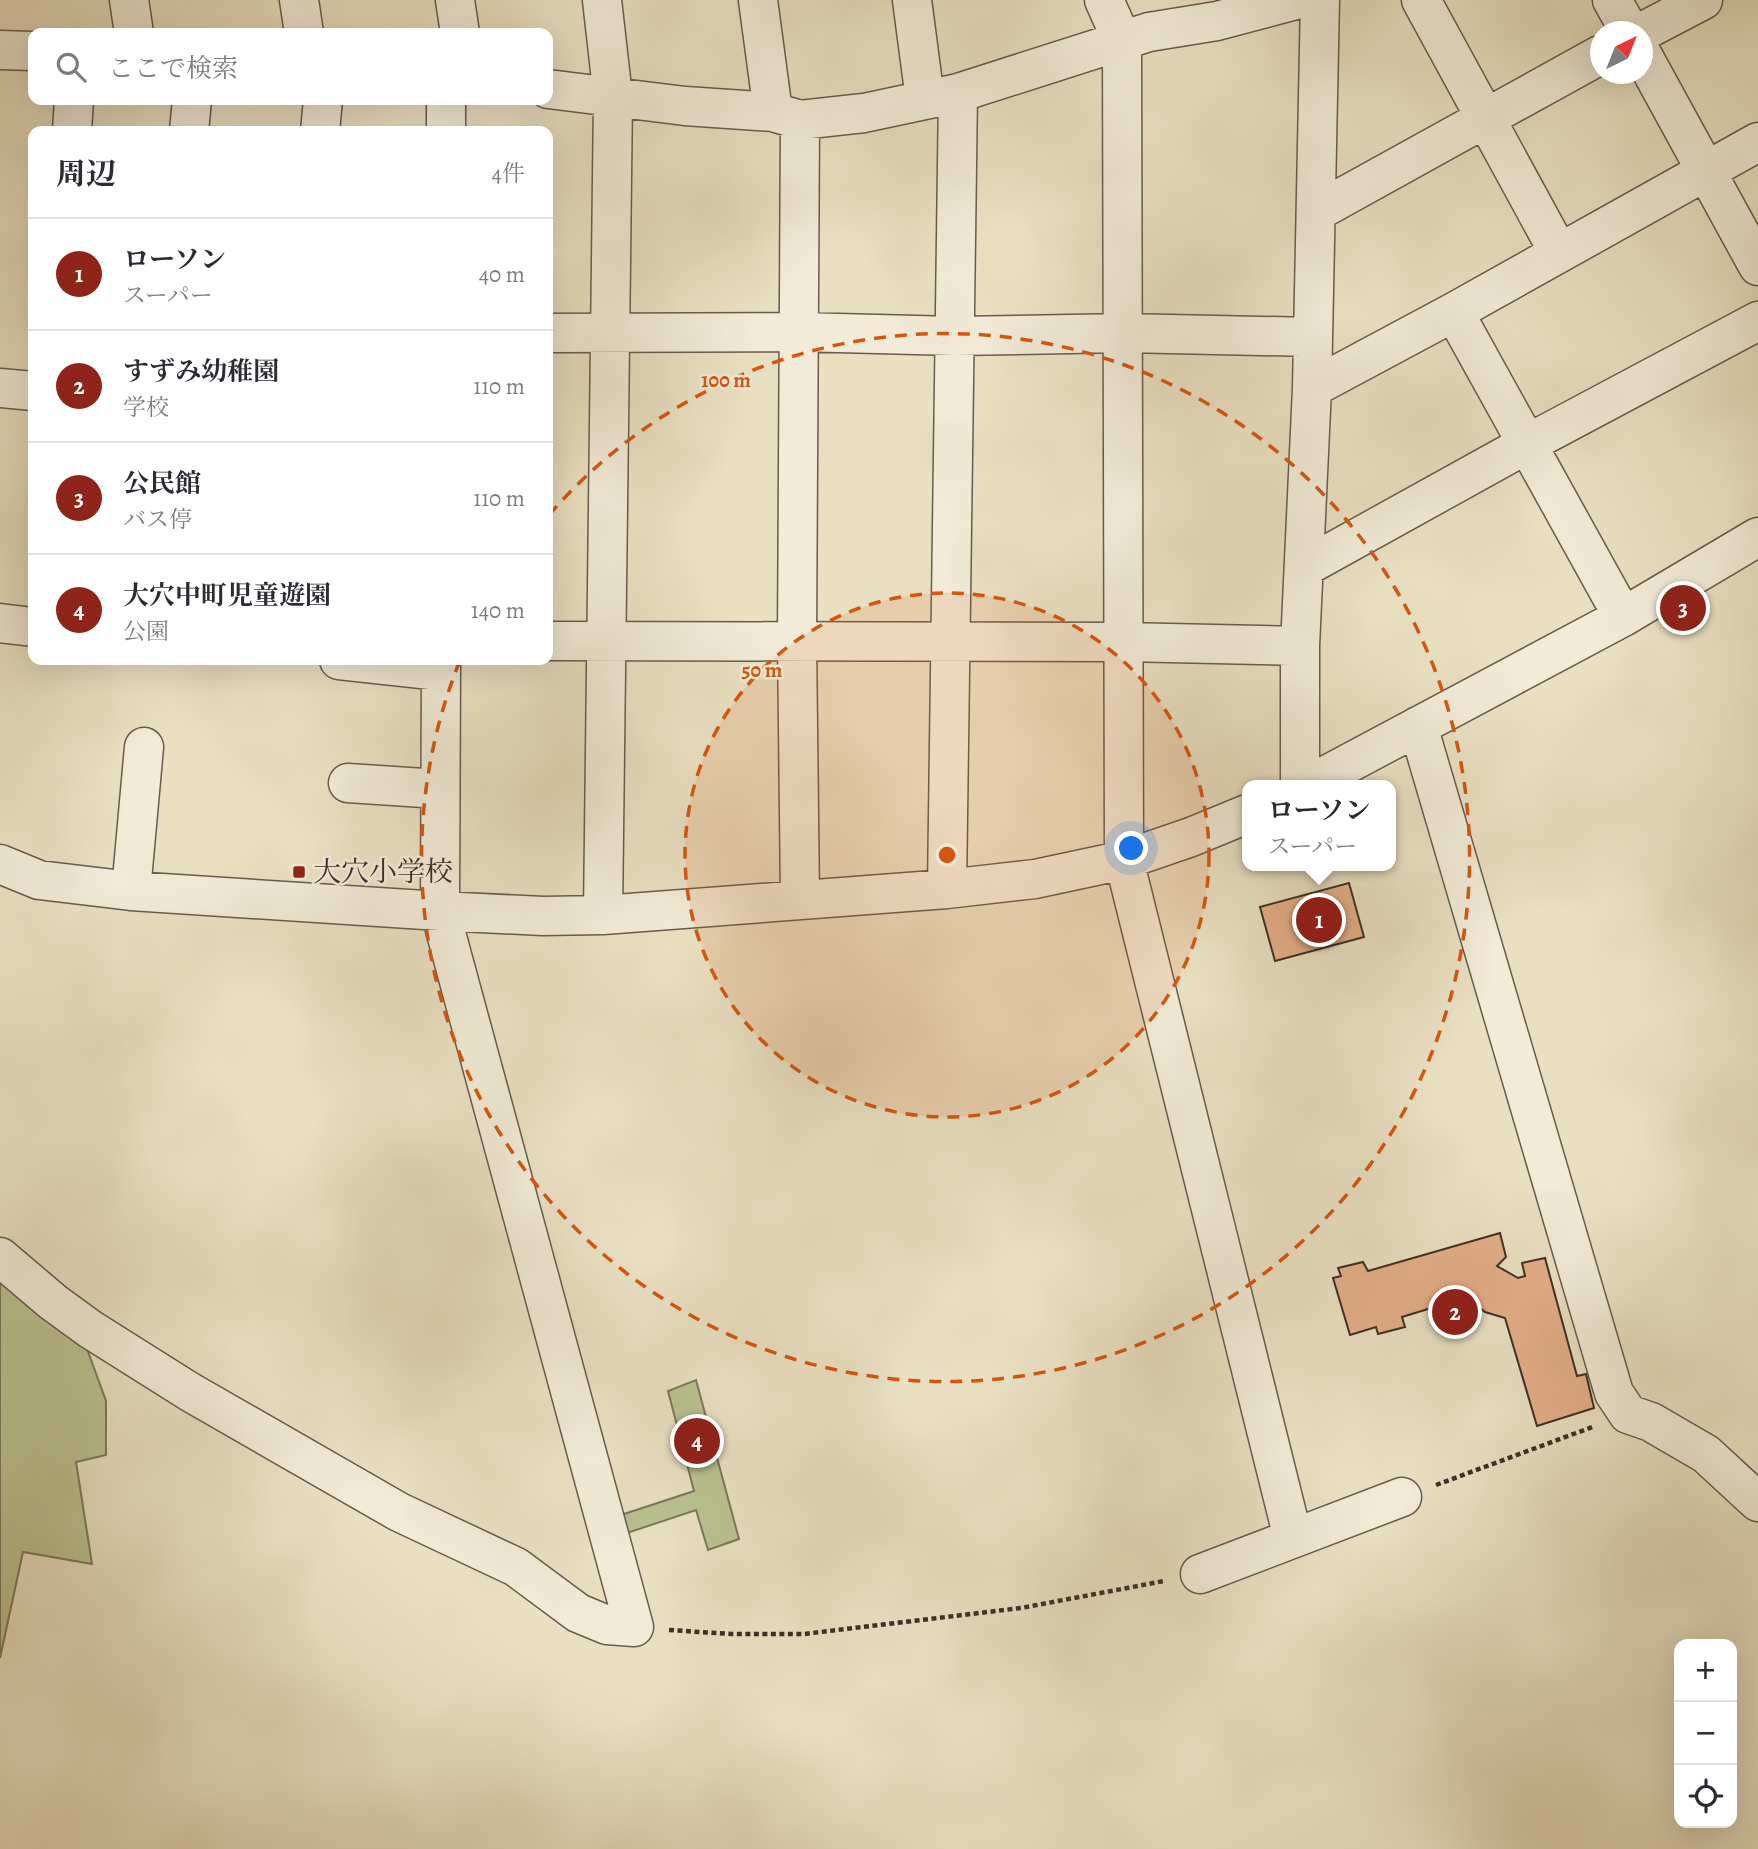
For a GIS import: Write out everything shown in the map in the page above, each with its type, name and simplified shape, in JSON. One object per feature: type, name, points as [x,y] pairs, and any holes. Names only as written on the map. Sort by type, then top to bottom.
[{"type":"street","points":[[129,0],[133,28]]},
{"type":"street","points":[[299,0],[303,28]]},
{"type":"street","points":[[455,0],[459,28]]},
{"type":"street","points":[[602,0],[613,97],[603,915]]},
{"type":"street","points":[[758,0],[786,116],[799,332],[797,641],[800,900]]},
{"type":"street","points":[[912,0],[942,96],[955,336],[947,889]]},
{"type":"street","points":[[1104,0],[1122,40],[1124,860],[1293,1538]]},
{"type":"street","points":[[553,90],[786,116],[864,113],[942,96],[1149,32],[1217,21],[1296,0]]},
{"type":"street","points":[[1300,780],[1300,646],[1311,388],[1320,0]]},
{"type":"street","points":[[1421,0],[1559,253]]},
{"type":"street","points":[[1612,0],[1624,21]]},
{"type":"street","points":[[1653,27],[1703,0]]},
{"type":"street","points":[[0,50],[28,51]]},
{"type":"street","points":[[1316,212],[1590,61]]},
{"type":"street","points":[[1653,73],[1758,266]]},
{"type":"street","points":[[72,126],[74,105]]},
{"type":"street","points":[[189,126],[192,105]]},
{"type":"street","points":[[320,126],[323,105]]},
{"type":"street","points":[[446,105],[446,126]]},
{"type":"street","points":[[1311,388],[1454,312],[1758,142]]},
{"type":"street","points":[[1454,312],[1623,617]]},
{"type":"street","points":[[1305,567],[1527,444],[1758,321]]},
{"type":"street","points":[[553,333],[799,332],[955,336],[1124,334],[1312,337]]},
{"type":"street","points":[[0,388],[28,391]]},
{"type":"street","points":[[1317,780],[1623,617],[1758,537]]},
{"type":"street","points":[[0,623],[28,626]]},
{"type":"street","points":[[553,641],[1123,642],[1300,646]]},
{"type":"street","points":[[0,1257],[90,1329],[190,1392],[400,1511],[516,1567],[578,1613],[607,1625],[634,1627],[440,911],[441,665]]},
{"type":"street","points":[[1418,726],[1614,1393],[1628,1414],[1651,1422],[1706,1454],[1758,1502]]},
{"type":"street","points":[[131,891],[144,747]]},
{"type":"street","points":[[348,783],[439,789]]},
{"type":"street","points":[[3,868],[39,880],[131,891],[440,911],[543,916],[603,915],[947,889],[1035,879],[1124,860],[1242,816]]},
{"type":"street","points":[[1200,1574],[1402,1497]]},
{"type":"path","points":[[1402,1497],[1628,1414]]},
{"type":"path","points":[[634,1627],[731,1634],[804,1634],[1021,1608],[1200,1574]]},
{"type":"green space","points":[[0,1276],[86,1346],[106,1401],[106,1455],[76,1462],[92,1564],[23,1552],[0,1658]]},
{"type":"green space","points":[[696,1380],[739,1539],[708,1550],[696,1510],[627,1533],[621,1515],[694,1491],[668,1391]]},
{"type":"building","points":[[1349,883],[1364,937],[1275,961],[1260,907]]},
{"type":"building","points":[[1500,1233],[1506,1257],[1497,1266],[1518,1278],[1525,1276],[1522,1263],[1545,1258],[1577,1376],[1586,1374],[1594,1408],[1537,1426],[1505,1318],[1485,1312],[1467,1297],[1402,1317],[1405,1327],[1378,1334],[1376,1327],[1350,1335],[1333,1278],[1341,1276],[1338,1268],[1363,1262],[1368,1271]]},
{"type":"place","name":"公民館","points":[[1683,608]]},
{"type":"place","name":"大穴小学校","points":[[299,872]]},
{"type":"place","name":"ローソン","points":[[1319,920]]},
{"type":"place","name":"すずみ幼稚園","points":[[1455,1312]]},
{"type":"place","name":"大穴中町児童遊園","points":[[697,1441]]}]
